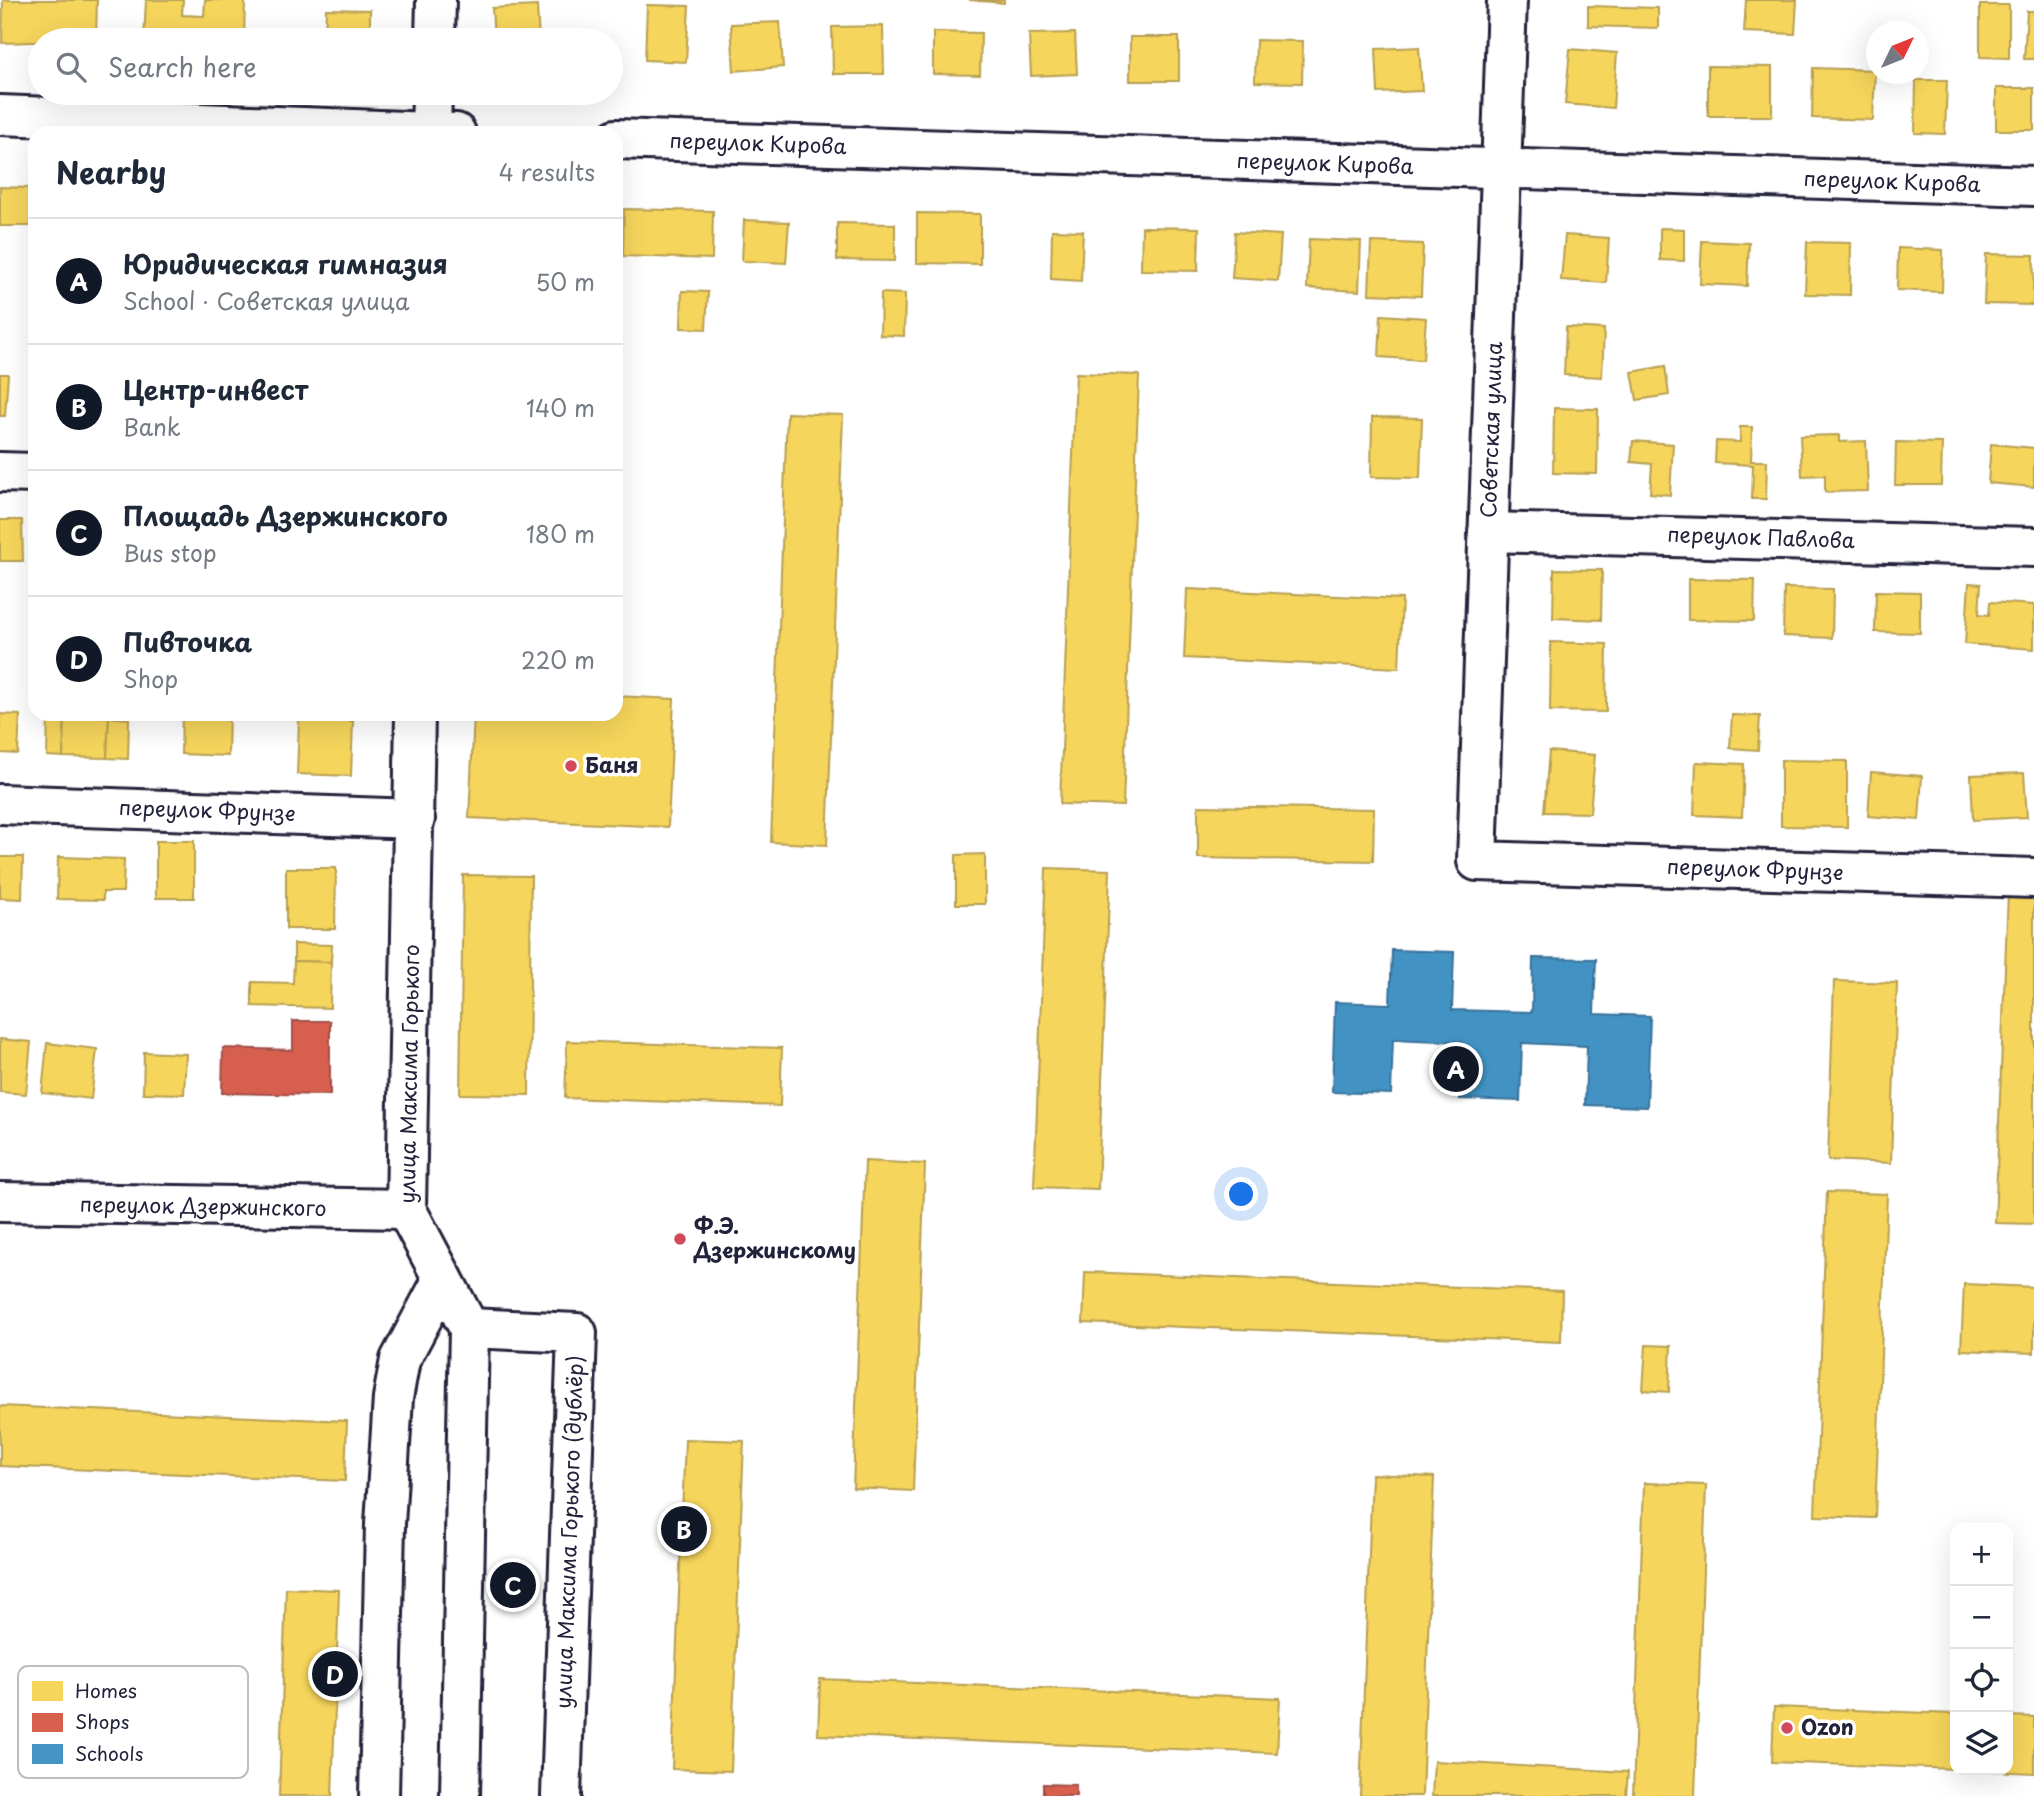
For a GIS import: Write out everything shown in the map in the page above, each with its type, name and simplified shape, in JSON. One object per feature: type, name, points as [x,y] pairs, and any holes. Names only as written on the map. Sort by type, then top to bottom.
[{"type":"street","points":[[435,28],[436,0]]},
{"type":"street","name":"Советская улица","points":[[1477,861],[1507,0]]},
{"type":"street","points":[[431,126],[432,105]]},
{"type":"street","points":[[0,115],[263,126]]},
{"type":"street","name":"переулок Кирова","points":[[623,139],[2034,186]]},
{"type":"street","points":[[0,472],[28,473]]},
{"type":"street","name":"переулок Павлова","points":[[1488,531],[2034,546]]},
{"type":"street","name":"улица Максима Горького","points":[[415,721],[406,1209],[469,1328],[460,1796]]},
{"type":"street","name":"переулок Фрунзе","points":[[0,804],[415,819]]},
{"type":"street","name":"переулок Фрунзе","points":[[1477,861],[2034,878]]},
{"type":"street","name":"переулок Дзержинского","points":[[0,1202],[406,1209]]},
{"type":"street","points":[[379,1796],[384,1524],[393,1398],[400,1360],[443,1279]]},
{"type":"street","name":"улица Максима Горького (дублёр)","points":[[469,1328],[577,1333],[561,1796]]},
{"type":"building: Homes","points":[[3,0],[97,0],[96,28],[28,28],[28,42],[2,43]]},
{"type":"building: Homes","points":[[146,0],[183,0],[182,15],[204,16],[205,0],[245,0],[244,28],[145,28]]},
{"type":"building: Homes","points":[[969,0],[1004,0],[1004,3]]},
{"type":"building: Homes","points":[[1746,0],[1797,0],[1795,34],[1744,32]]},
{"type":"building: Homes","points":[[647,5],[689,6],[686,62],[645,60]]},
{"type":"building: Homes","points":[[1980,5],[2009,5],[2009,58],[1980,57]]},
{"type":"building: Homes","points":[[537,6],[538,28],[493,28],[492,8]]},
{"type":"building: Homes","points":[[1588,6],[1658,8],[1658,28],[1588,26]]},
{"type":"building: Homes","points":[[326,9],[370,10],[370,28],[325,28]]},
{"type":"building: Homes","points":[[2027,11],[2034,11],[2034,59],[2024,59]]},
{"type":"building: Homes","points":[[780,22],[783,67],[734,71],[731,24]]},
{"type":"building: Homes","points":[[883,26],[884,74],[833,74],[832,27]]},
{"type":"building: Homes","points":[[933,32],[981,33],[980,75],[933,74]]},
{"type":"building: Homes","points":[[1075,33],[1077,74],[1031,76],[1029,34]]},
{"type":"building: Homes","points":[[1130,37],[1179,37],[1179,81],[1130,81]]},
{"type":"building: Homes","points":[[1256,40],[1303,41],[1302,83],[1255,82]]},
{"type":"building: Homes","points":[[1419,47],[1422,91],[1378,93],[1376,49]]},
{"type":"building: Homes","points":[[1570,49],[1617,53],[1613,108],[1565,104]]},
{"type":"building: Homes","points":[[1708,66],[1772,67],[1772,116],[1708,116]]},
{"type":"building: Homes","points":[[1813,68],[1866,70],[1866,84],[1874,84],[1873,120],[1812,118]]},
{"type":"building: Homes","points":[[1929,80],[1947,80],[1945,134],[1915,133],[1916,84],[1929,84]]},
{"type":"building: Homes","points":[[1996,88],[2034,88],[2034,130],[1996,130]]},
{"type":"building: Homes","points":[[0,187],[28,188],[28,226],[0,226]]},
{"type":"building: Homes","points":[[624,209],[713,211],[712,259],[623,256]]},
{"type":"building: Homes","points":[[917,213],[980,214],[980,264],[917,263]]},
{"type":"building: Homes","points":[[744,220],[789,222],[786,263],[742,261]]},
{"type":"building: Homes","points":[[837,223],[895,224],[895,261],[837,260]]},
{"type":"building: Homes","points":[[1142,227],[1199,228],[1198,271],[1141,270]]},
{"type":"building: Homes","points":[[1660,228],[1684,229],[1684,261],[1660,260]]},
{"type":"building: Homes","points":[[1052,230],[1083,231],[1081,281],[1051,279]]},
{"type":"building: Homes","points":[[1235,232],[1281,235],[1278,281],[1232,278]]},
{"type":"building: Homes","points":[[1565,235],[1609,238],[1606,283],[1561,280]]},
{"type":"building: Homes","points":[[1309,239],[1361,241],[1359,291],[1307,288]]},
{"type":"building: Homes","points":[[1702,241],[1749,243],[1747,286],[1700,284]]},
{"type":"building: Homes","points":[[1371,242],[1423,244],[1421,296],[1369,294]]},
{"type":"building: Homes","points":[[1807,242],[1851,243],[1850,295],[1805,294]]},
{"type":"building: Homes","points":[[1898,248],[1943,250],[1942,292],[1897,290]]},
{"type":"building: Homes","points":[[1986,254],[2034,255],[2033,305],[1984,304]]},
{"type":"building: Homes","points":[[682,291],[708,292],[706,329],[681,328]]},
{"type":"building: Homes","points":[[881,293],[905,294],[904,336],[880,335]]},
{"type":"building: Homes","points":[[1381,315],[1426,318],[1423,360],[1379,357]]},
{"type":"building: Homes","points":[[1566,327],[1604,329],[1602,377],[1564,375]]},
{"type":"building: Homes","points":[[1665,366],[1669,395],[1637,400],[1632,372]]},
{"type":"building: Homes","points":[[1076,373],[1139,375],[1123,806],[1060,804]]},
{"type":"building: Homes","points":[[0,374],[8,374],[5,416],[0,416]]},
{"type":"building: Homes","points":[[1554,408],[1598,409],[1597,474],[1553,473]]},
{"type":"building: Homes","points":[[787,413],[843,415],[827,845],[771,842]]},
{"type":"building: Homes","points":[[1372,417],[1422,418],[1420,478],[1371,477]]},
{"type":"building: Homes","points":[[1740,427],[1752,427],[1751,461],[1767,461],[1766,499],[1752,499],[1753,465],[1715,463],[1716,441],[1740,442]]},
{"type":"building: Homes","points":[[1839,435],[1839,442],[1866,441],[1868,491],[1825,492],[1825,475],[1802,476],[1800,436]]},
{"type":"building: Homes","points":[[1633,441],[1673,444],[1670,495],[1650,493],[1652,464],[1631,462]]},
{"type":"building: Homes","points":[[1896,442],[1942,443],[1941,485],[1895,485]]},
{"type":"building: Homes","points":[[1991,444],[2034,448],[2034,487],[1988,483]]},
{"type":"building: Homes","points":[[0,520],[22,520],[23,561],[0,561]]},
{"type":"building: Homes","points":[[1554,569],[1602,570],[1601,620],[1553,618]]},
{"type":"building: Homes","points":[[1688,579],[1755,580],[1754,621],[1688,620]]},
{"type":"building: Homes","points":[[1969,583],[1981,584],[1979,614],[1989,615],[1990,602],[2034,605],[2034,649],[1965,644]]},
{"type":"building: Homes","points":[[1784,588],[1833,589],[1832,638],[1783,636]]},
{"type":"building: Homes","points":[[1187,589],[1402,599],[1399,668],[1184,658]]},
{"type":"building: Homes","points":[[1876,591],[1920,592],[1920,633],[1875,632]]},
{"type":"building: Homes","points":[[1551,642],[1607,644],[1606,712],[1550,711]]},
{"type":"building: Homes","name":"Баня","points":[[623,696],[674,699],[668,827],[469,818],[474,721],[623,721]]},
{"type":"building: Homes","points":[[0,714],[20,715],[18,754],[0,753]]},
{"type":"building: Homes","points":[[1732,715],[1760,716],[1758,750],[1730,748]]},
{"type":"building: Homes","points":[[48,721],[65,721],[63,757],[47,756]]},
{"type":"building: Homes","points":[[65,721],[109,721],[107,758],[63,757]]},
{"type":"building: Homes","points":[[109,721],[129,721],[128,759],[107,758]]},
{"type":"building: Homes","points":[[182,721],[229,721],[228,756],[181,754]]},
{"type":"building: Homes","points":[[299,721],[353,721],[351,776],[297,774]]},
{"type":"building: Homes","points":[[1549,751],[1595,755],[1590,813],[1544,812]]},
{"type":"building: Homes","points":[[1781,760],[1847,761],[1847,827],[1781,826]]},
{"type":"building: Homes","points":[[1696,762],[1744,764],[1742,817],[1694,815]]},
{"type":"building: Homes","points":[[1871,772],[1922,776],[1919,820],[1868,816]]},
{"type":"building: Homes","points":[[2024,773],[2027,817],[1973,820],[1971,775]]},
{"type":"building: Homes","points":[[1198,806],[1374,809],[1373,861],[1198,858]]},
{"type":"building: Homes","points":[[156,841],[194,841],[194,898],[156,898]]},
{"type":"building: Homes","points":[[985,854],[985,904],[956,904],[956,855]]},
{"type":"building: Homes","points":[[0,857],[23,857],[22,899],[0,898]]},
{"type":"building: Homes","points":[[58,857],[124,859],[123,892],[103,892],[103,900],[57,899]]},
{"type":"building: Homes","points":[[286,868],[336,868],[335,929],[286,929]]},
{"type":"building: Homes","points":[[1046,868],[1110,870],[1098,1189],[1034,1187]]},
{"type":"building: Homes","points":[[463,875],[531,876],[529,1095],[460,1094]]},
{"type":"building: Homes","points":[[2008,892],[2034,894],[2034,1224],[1995,1223]]},
{"type":"building: Homes","points":[[294,944],[332,945],[331,962],[294,961]]},
{"type":"building: Homes","points":[[294,961],[331,962],[330,1008],[252,1006],[252,982],[293,983]]},
{"type":"building: Homes","points":[[1834,981],[1897,983],[1891,1163],[1828,1160]]},
{"type":"building: Homes","points":[[0,1039],[31,1042],[26,1094],[0,1092]]},
{"type":"building: Homes","points":[[567,1041],[782,1048],[780,1106],[565,1098]]},
{"type":"building: Homes","points":[[47,1043],[97,1049],[91,1099],[42,1093]]},
{"type":"building: Homes","points":[[144,1052],[186,1054],[184,1094],[143,1093]]},
{"type":"building: Homes","points":[[865,1161],[925,1164],[913,1491],[853,1488]]},
{"type":"building: Homes","points":[[1827,1192],[1887,1194],[1875,1518],[1815,1516]]},
{"type":"building: Homes","points":[[1085,1272],[1562,1291],[1561,1342],[1083,1323]]},
{"type":"building: Homes","points":[[1964,1284],[2034,1287],[2034,1353],[1961,1350]]},
{"type":"building: Homes","points":[[1646,1345],[1671,1346],[1669,1392],[1643,1390]]},
{"type":"building: Homes","points":[[0,1406],[347,1421],[345,1481],[0,1466]]},
{"type":"building: Homes","points":[[685,1439],[744,1441],[731,1771],[672,1769]]},
{"type":"building: Homes","points":[[1372,1474],[1434,1477],[1422,1796],[1360,1796]]},
{"type":"building: Homes","points":[[1644,1483],[1706,1485],[1695,1796],[1633,1796]]},
{"type":"building: Homes","points":[[286,1588],[339,1590],[332,1796],[279,1796]]},
{"type":"building: Homes","points":[[820,1679],[1280,1698],[1277,1753],[818,1735]]},
{"type":"building: Homes","points":[[1774,1707],[1950,1714],[1950,1769],[1772,1762]]},
{"type":"building: Homes","points":[[2013,1716],[2034,1717],[2034,1773],[2013,1772]]},
{"type":"building: Homes","points":[[1434,1761],[1628,1772],[1626,1796],[1432,1796]]},
{"type":"building: Shops","points":[[293,1021],[330,1021],[330,1095],[222,1093],[223,1048],[293,1050]]},
{"type":"building: Shops","points":[[1043,1784],[1076,1785],[1076,1796],[1043,1796]]},
{"type":"building: Schools","points":[[1392,950],[1454,952],[1452,1010],[1532,1012],[1533,958],[1596,959],[1594,1014],[1650,1016],[1647,1107],[1585,1105],[1587,1046],[1522,1043],[1520,1101],[1460,1099],[1462,1042],[1393,1039],[1391,1094],[1332,1092],[1335,1002],[1390,1004]]},
{"type":"place","name":"Баня","points":[[571,766]]},
{"type":"place","name":"Юридическая гимназия","points":[[1456,1069]]},
{"type":"place","name":"Ф.Э. Дзержинскому","points":[[680,1239]]},
{"type":"place","name":"Центр-инвест","points":[[684,1529]]},
{"type":"place","name":"Площадь Дзержинского","points":[[513,1585]]},
{"type":"place","name":"Пивточка","points":[[335,1674]]},
{"type":"place","name":"Ozon","points":[[1787,1728]]}]
